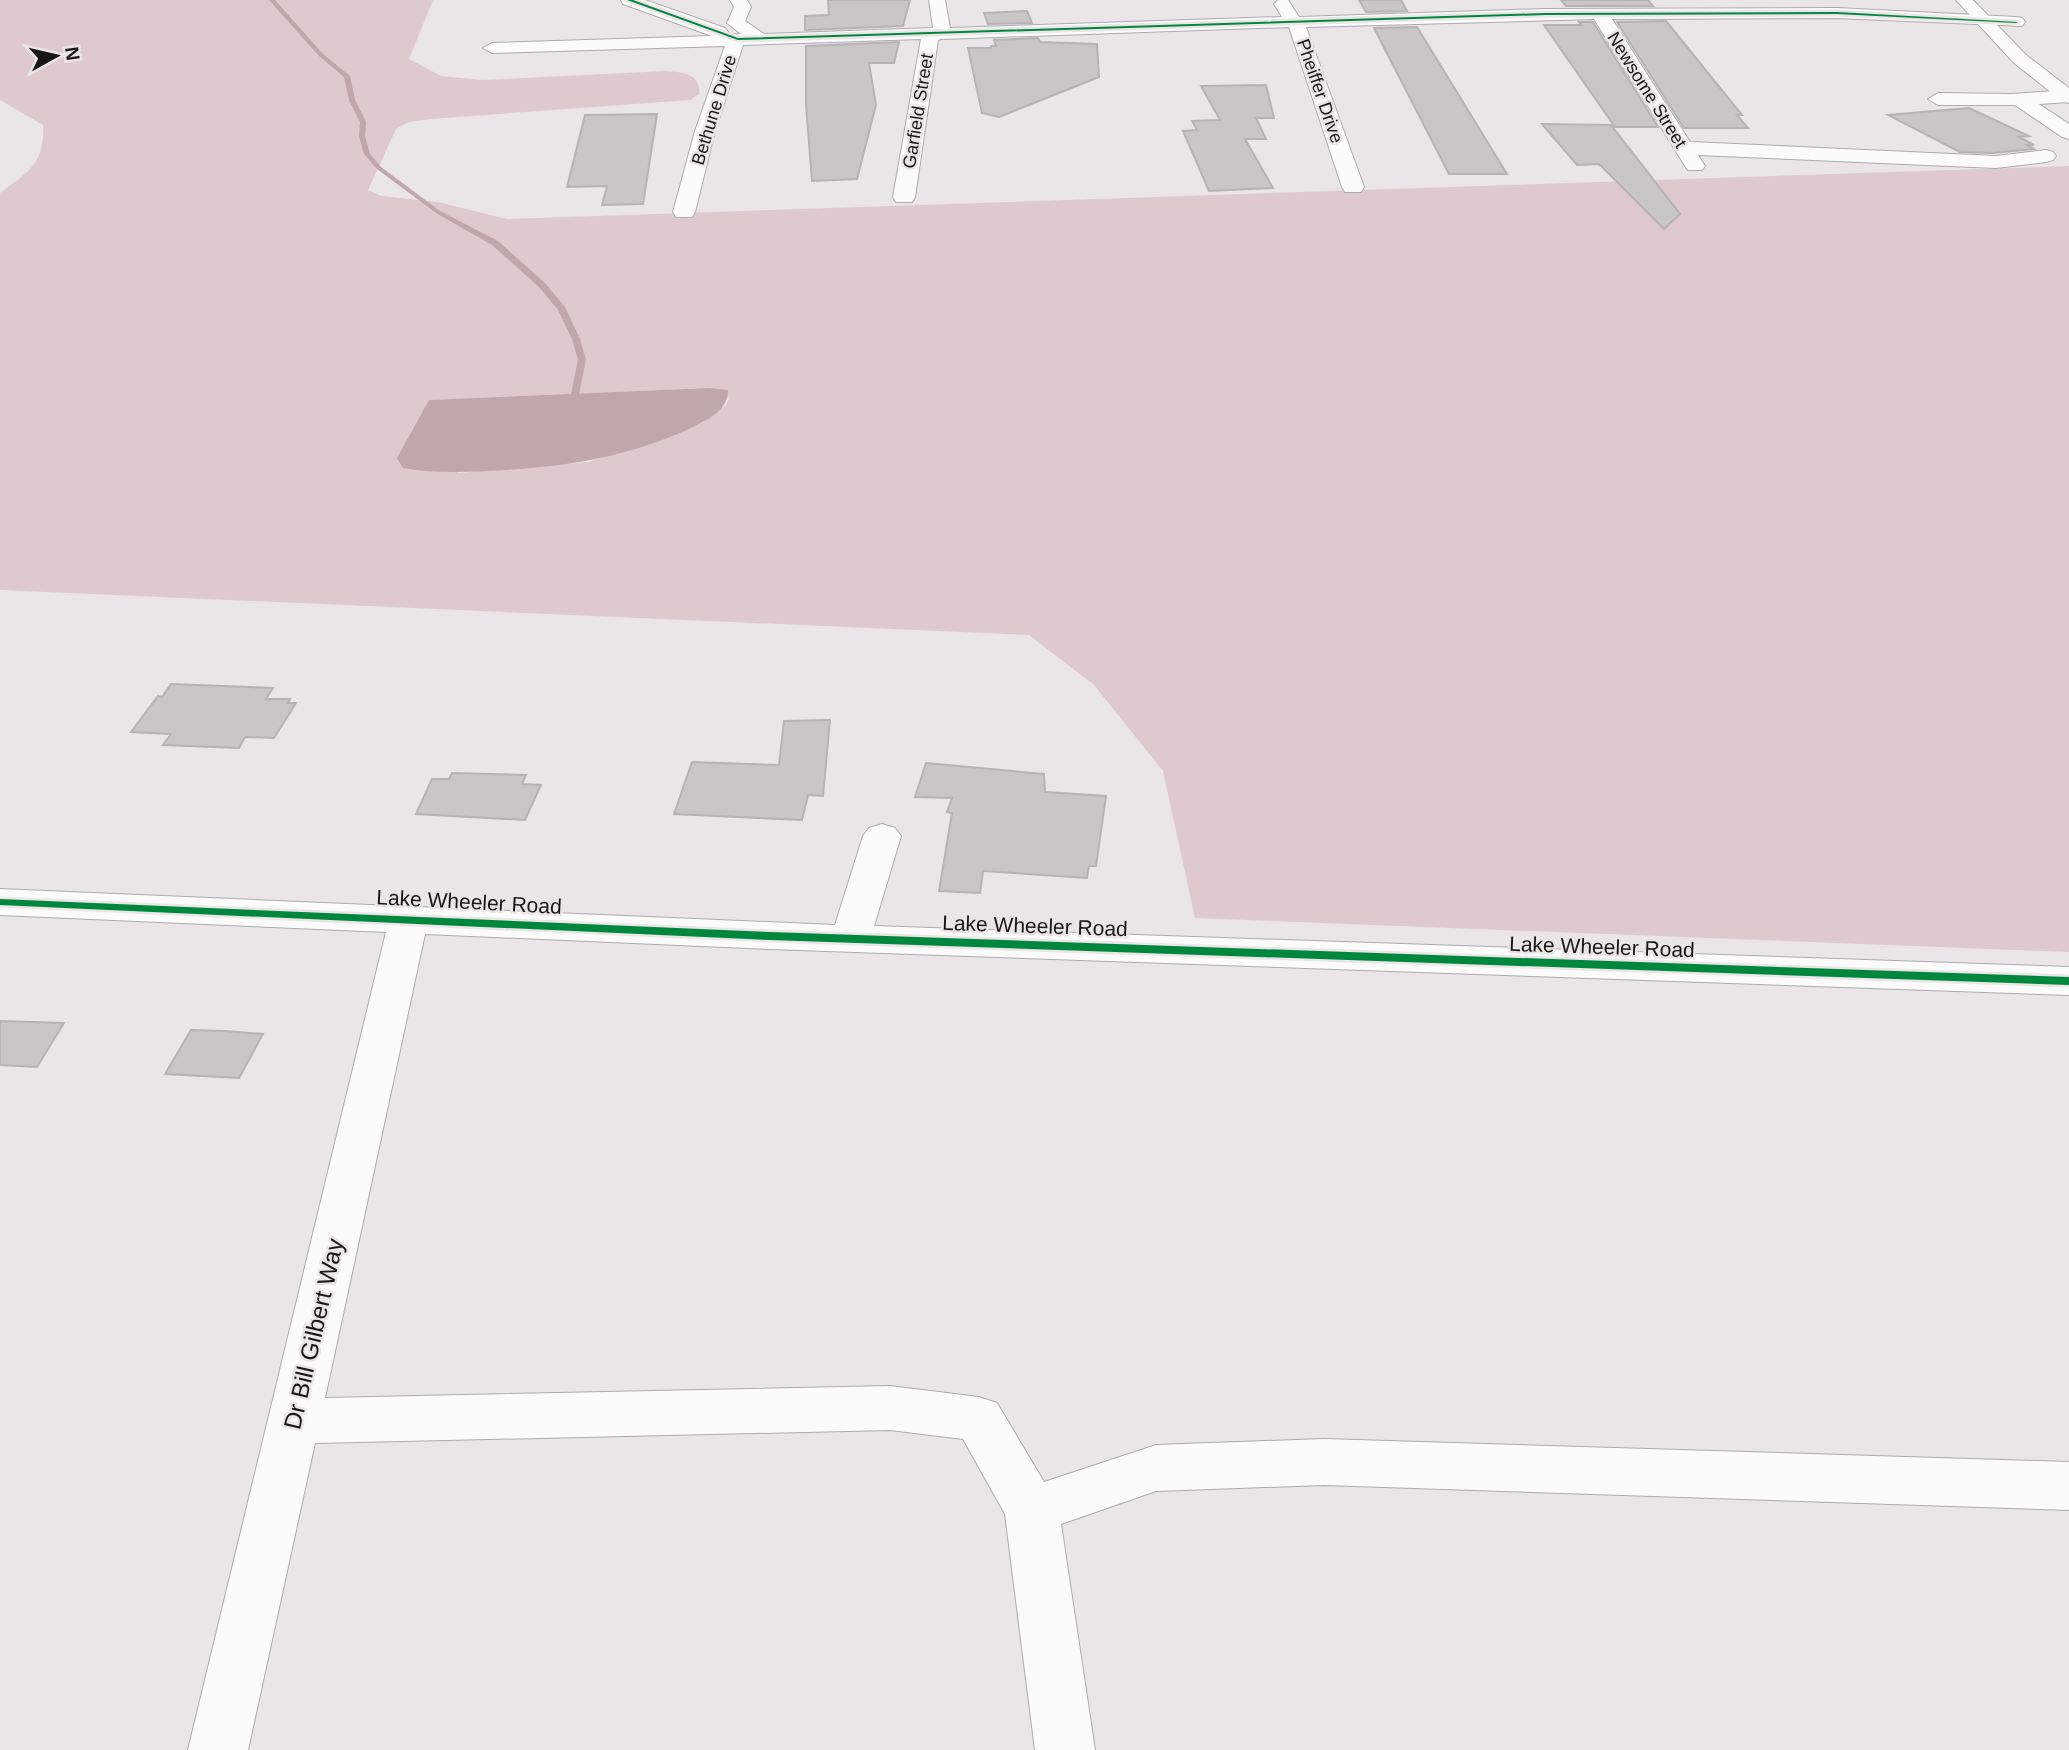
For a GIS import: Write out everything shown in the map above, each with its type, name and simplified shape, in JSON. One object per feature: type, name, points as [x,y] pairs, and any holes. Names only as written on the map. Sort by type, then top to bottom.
[{"type":"street","name":"Bethune Drive","points":[[629,0],[748,38]]},
{"type":"street","points":[[738,0],[743,6],[736,23],[748,38]]},
{"type":"street","points":[[937,0],[942,32]]},
{"type":"street","name":"Pheiffer Drive","points":[[1279,0],[1295,22],[1353,187]]},
{"type":"street","points":[[1964,0],[2020,58],[2069,97]]},
{"type":"street","points":[[1998,0],[2032,37]]},
{"type":"street","points":[[492,48],[942,32],[1600,14],[1848,13],[2016,22]]},
{"type":"street","name":"Newsome Street","points":[[1600,14],[1690,157],[1983,162],[2046,156]]},
{"type":"street","name":"Garfield Street","points":[[904,197],[930,37],[942,32]]},
{"type":"street","name":"Bethune Drive","points":[[684,212],[705,131],[731,51],[748,38]]},
{"type":"street","points":[[1938,99],[2020,100],[2069,97]]},
{"type":"street","points":[[2020,100],[2069,133]]},
{"type":"street","points":[[851,939],[882,836]]},
{"type":"street","name":"Lake Wheeler Road","points":[[0,902],[851,939],[2069,981]]},
{"type":"street","name":"Dr Bill Gilbert Way","points":[[218,1750],[409,918]]},
{"type":"street","points":[[293,1421],[890,1408],[979,1419],[1032,1510],[1065,1750]]},
{"type":"street","points":[[1032,1510],[1156,1468],[1324,1462],[2069,1486]]},
{"type":"shaded area","points":[[0,0],[433,0],[409,59],[441,76],[483,80],[666,71],[689,75],[699,87],[699,94],[690,100],[431,119],[408,122],[396,129],[368,190],[382,196],[438,202],[507,219],[2069,166],[2069,952],[1195,918],[1163,771],[1094,685],[1029,635],[0,590],[0,193],[33,166],[41,149],[43,125],[0,100]],"holes":[[[709,388],[729,398],[726,405],[704,422],[589,462],[458,473],[417,426],[429,400]]]},
{"type":"shaded area","points":[[709,388],[728,390],[725,404],[709,419],[667,438],[622,453],[530,468],[454,472],[403,468],[397,458],[429,400]]},
{"type":"building","points":[[828,0],[910,0],[903,26],[805,30],[805,16],[829,15]]},
{"type":"building","points":[[1359,0],[1401,0],[1407,11],[1366,12]]},
{"type":"building","points":[[1561,0],[1648,0],[1653,6],[1566,6]]},
{"type":"building","points":[[1027,11],[1032,23],[988,24],[984,13]]},
{"type":"building","points":[[1666,21],[1742,115],[1737,115],[1748,128],[1684,128],[1617,22]]},
{"type":"building","points":[[1579,22],[1593,22],[1658,127],[1615,127],[1544,25],[1582,25]]},
{"type":"building","points":[[1417,27],[1507,174],[1449,174],[1374,28]]},
{"type":"building","points":[[1038,38],[1040,42],[1097,44],[1099,77],[999,117],[982,113],[968,48],[991,48],[996,46],[994,40]]},
{"type":"building","points":[[899,42],[894,63],[869,63],[876,105],[857,179],[812,181],[806,105],[806,46]]},
{"type":"building","points":[[1266,85],[1274,118],[1256,118],[1266,139],[1245,139],[1273,188],[1209,191],[1183,131],[1197,130],[1192,121],[1220,120],[1201,86]]},
{"type":"building","points":[[1969,108],[2029,136],[2019,137],[2034,145],[2027,145],[2034,149],[1993,153],[1960,152],[1888,115]]},
{"type":"building","points":[[657,114],[643,204],[602,205],[607,186],[567,187],[585,115]]},
{"type":"building","points":[[1542,124],[1611,125],[1680,214],[1664,229],[1599,164],[1577,165]]},
{"type":"building","points":[[171,684],[273,688],[266,699],[290,699],[288,703],[296,703],[274,738],[245,737],[239,748],[163,745],[171,734],[131,732],[158,696],[162,697]]},
{"type":"building","points":[[830,720],[823,796],[808,795],[802,820],[674,814],[692,762],[779,765],[784,721]]},
{"type":"building","points":[[926,763],[1044,774],[1045,792],[1106,796],[1096,866],[1089,866],[1087,878],[983,871],[980,893],[939,891],[952,813],[947,812],[952,798],[915,797]]},
{"type":"building","points":[[452,773],[526,775],[522,784],[541,785],[525,820],[416,814],[432,779],[449,779]]},
{"type":"building","points":[[0,1021],[64,1023],[37,1067],[0,1065]]},
{"type":"building","points":[[191,1030],[263,1034],[239,1078],[165,1074]]},
{"type":"waterway","points":[[272,0],[321,55],[347,76],[352,100],[363,122],[362,136],[367,154],[379,168],[438,212],[495,243],[542,285],[562,309],[582,360],[575,394],[580,407]]},
{"type":"cycle path","points":[[629,0],[738,39],[1545,14],[1837,13],[2016,22]]},
{"type":"cycle path","points":[[0,902],[770,936],[2069,981]]}]
